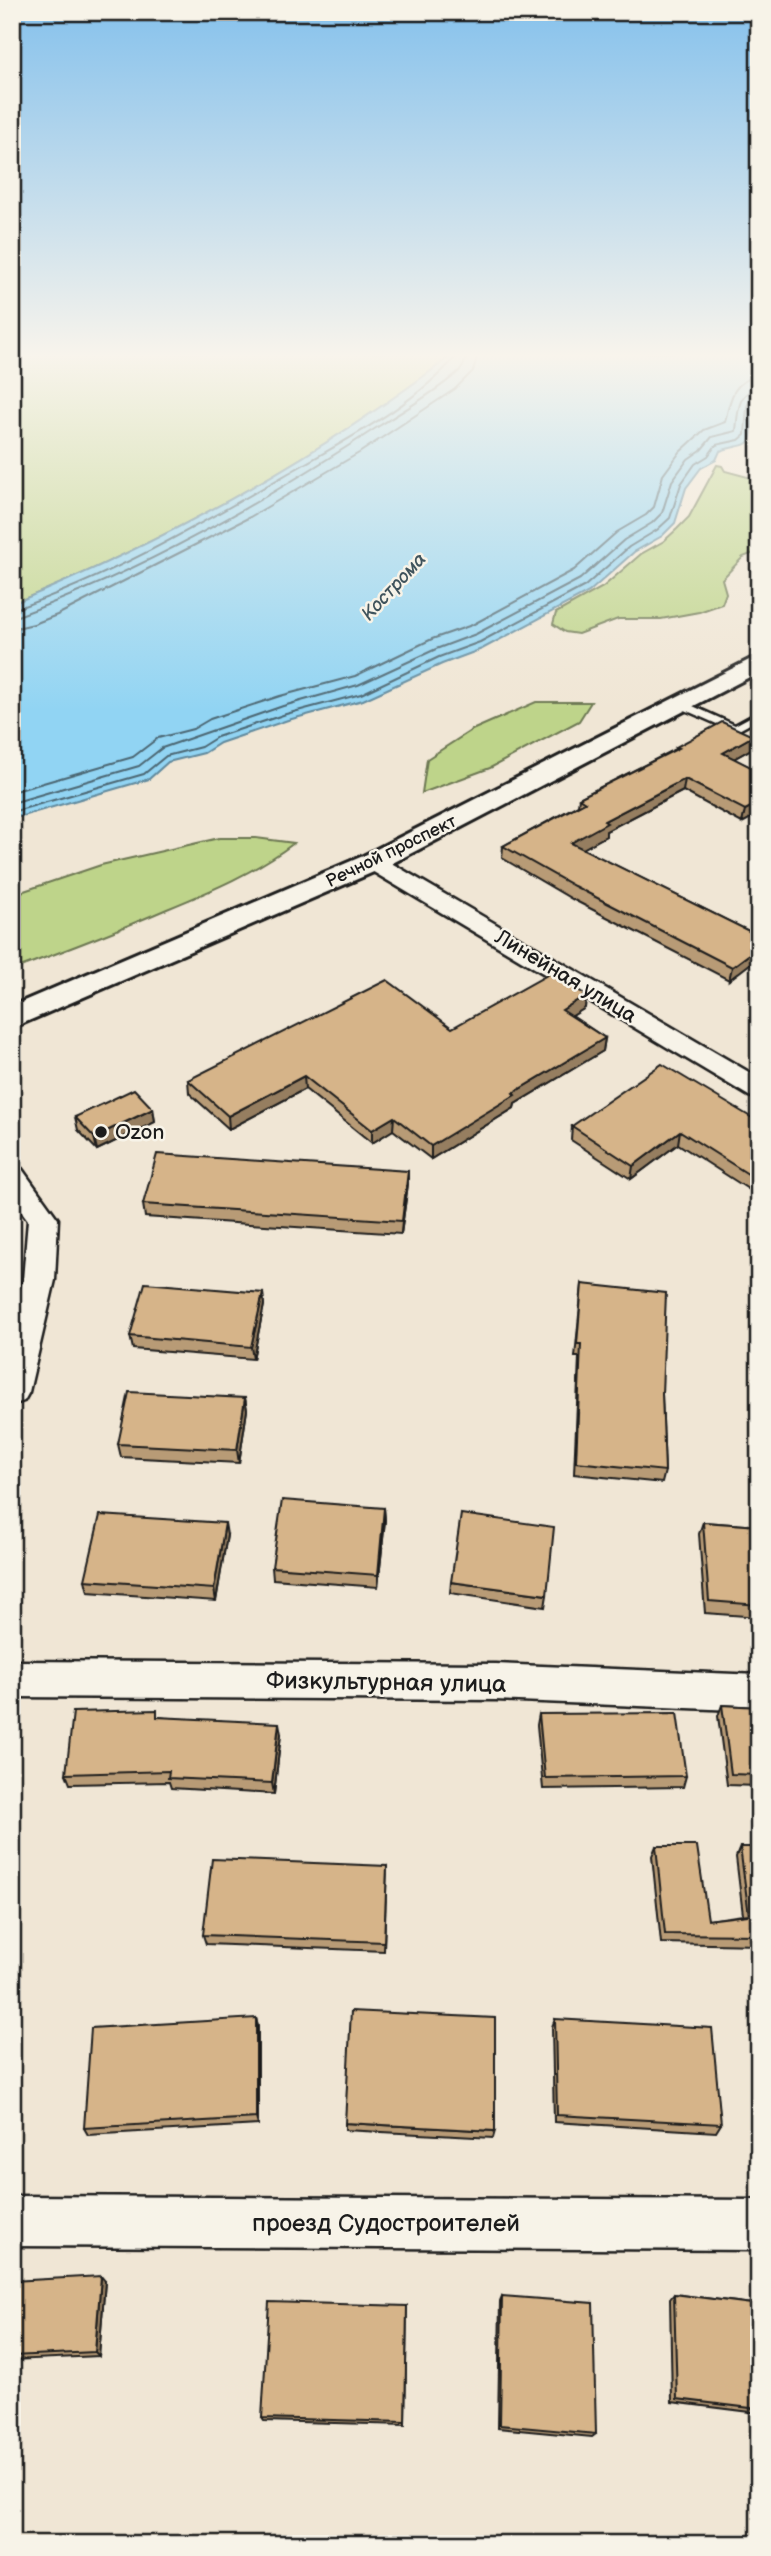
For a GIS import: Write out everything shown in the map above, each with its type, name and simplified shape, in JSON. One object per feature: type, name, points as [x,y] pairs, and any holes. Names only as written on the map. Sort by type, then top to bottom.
[{"type":"street","name":"Речной проспект","points":[[12,1018],[373,862],[759,662]]},
{"type":"street","name":"Линейная улица","points":[[373,862],[759,1090]]},
{"type":"street","points":[[12,1176],[43,1219],[39,1280],[12,1392]]},
{"type":"street","name":"Физкультурная улица","points":[[12,1679],[496,1682],[759,1693]]},
{"type":"street","name":"проезд Судостроителей","points":[[12,2221],[759,2225]]},
{"type":"lane","points":[[680,704],[735,729],[759,715]]},
{"type":"green space","points":[[12,472],[278,472],[129,552],[12,604]]},
{"type":"green space","points":[[713,472],[730,472],[759,480],[759,551],[743,557],[722,579],[726,593],[722,604],[699,612],[661,619],[618,619],[578,634],[565,632],[553,624],[556,613],[603,587],[641,554],[664,541],[689,517]]},
{"type":"green space","points":[[536,702],[591,702],[579,721],[490,768],[422,793],[427,759],[472,730]]},
{"type":"green space","points":[[219,838],[256,838],[294,843],[249,872],[216,888],[12,970],[12,895],[101,865]]},
{"type":"water","name":"Кострома","points":[[278,472],[698,472],[686,488],[675,523],[662,536],[634,552],[589,592],[482,649],[363,700],[288,720],[220,743],[204,753],[168,762],[149,779],[12,819],[12,604],[129,552]]},
{"type":"building","points":[[722,722],[753,736],[723,753],[759,771],[759,803],[745,810],[685,779],[604,821],[607,823],[571,843],[759,936],[759,947],[732,967],[574,886],[503,846],[585,802],[579,798],[679,748],[676,747]]},
{"type":"building","points":[[551,973],[586,995],[562,1010],[605,1038],[431,1146],[394,1117],[372,1130],[304,1076],[228,1116],[188,1080],[387,980],[452,1028]]},
{"type":"building","points":[[662,1064],[759,1122],[759,1181],[680,1131],[633,1166],[572,1126]]},
{"type":"building","points":[[134,1089],[153,1109],[94,1137],[75,1117]]},
{"type":"building","points":[[157,1154],[408,1171],[402,1221],[143,1204]]},
{"type":"building","points":[[145,1283],[263,1293],[251,1347],[130,1336]]},
{"type":"building","points":[[582,1284],[666,1293],[662,1394],[665,1471],[576,1462],[581,1344],[577,1344]]},
{"type":"building","points":[[129,1392],[245,1398],[237,1450],[118,1444]]},
{"type":"building","points":[[282,1500],[384,1508],[378,1575],[272,1567]]},
{"type":"building","points":[[461,1514],[554,1527],[547,1595],[451,1582]]},
{"type":"building","points":[[100,1515],[225,1523],[214,1589],[85,1580]]},
{"type":"building","points":[[703,1522],[759,1526],[759,1605],[709,1601]]},
{"type":"building","points":[[722,1705],[759,1707],[759,1775],[731,1774]]},
{"type":"building","points":[[157,1710],[157,1717],[279,1723],[272,1783],[168,1778],[169,1771],[66,1774],[73,1712]]},
{"type":"building","points":[[677,1713],[686,1776],[545,1778],[539,1714]]},
{"type":"building","points":[[656,1846],[697,1846],[708,1920],[749,1915],[740,1847],[759,1847],[759,1935],[665,1934]]},
{"type":"building","points":[[212,1859],[387,1866],[384,1942],[203,1935]]},
{"type":"building","points":[[351,2011],[495,2018],[495,2131],[345,2123]]},
{"type":"building","points":[[256,2018],[256,2118],[84,2128],[91,2028]]},
{"type":"building","points":[[555,2019],[712,2028],[721,2124],[557,2115]]},
{"type":"building","points":[[101,2276],[95,2352],[12,2356],[12,2281]]},
{"type":"building","points":[[674,2294],[759,2305],[759,2409],[677,2399]]},
{"type":"building","points":[[502,2296],[593,2303],[596,2434],[500,2425]]},
{"type":"building","points":[[269,2302],[407,2306],[405,2422],[262,2418]]},
{"type":"place","name":"Ozon","points":[[101,1132]]}]
